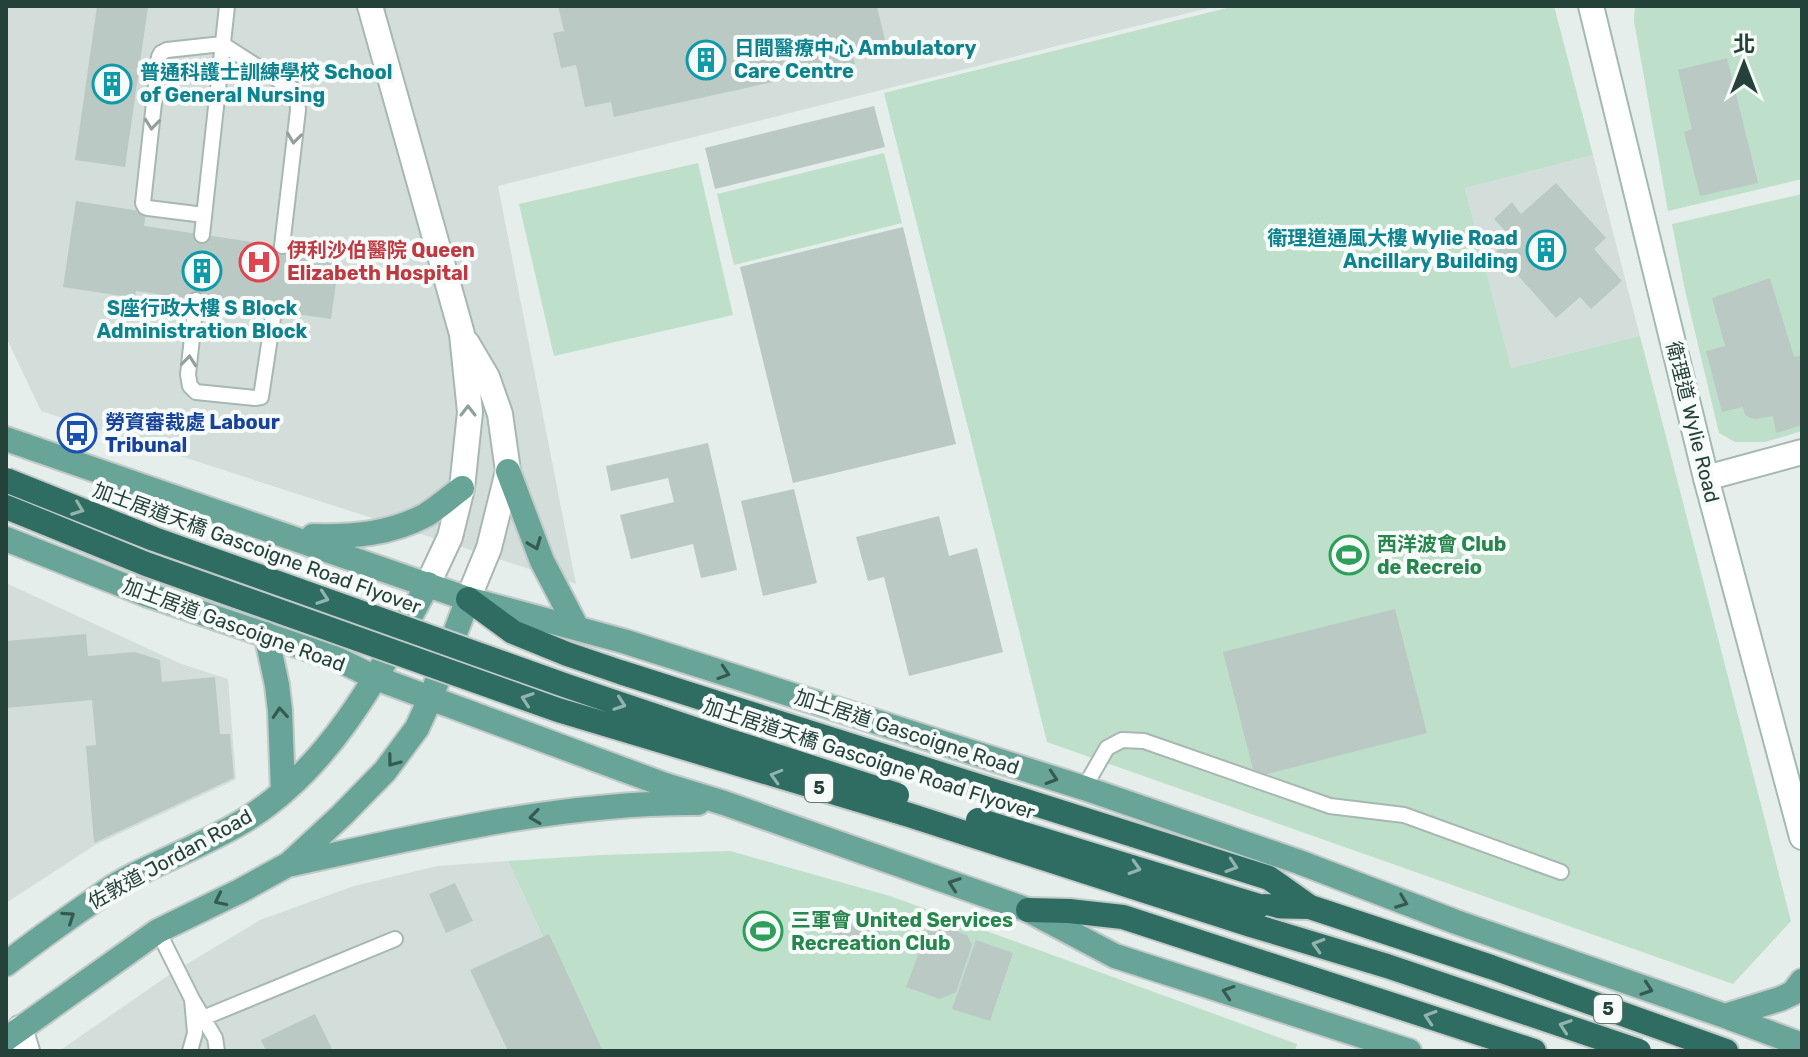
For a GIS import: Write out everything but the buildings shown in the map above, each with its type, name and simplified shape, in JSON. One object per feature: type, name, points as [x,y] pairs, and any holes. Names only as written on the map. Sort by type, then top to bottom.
[{"type":"highway","name":"加士居道天橋 Gascoigne Road Flyover","points":[[6,480],[154,539],[727,740],[1259,906],[1310,907],[1491,967],[1726,1051]]},
{"type":"highway","name":"加士居道天橋 Gascoigne Road Flyover","points":[[6,507],[146,564],[558,710],[909,815],[1387,966],[1639,1051]]},
{"type":"highway","points":[[468,599],[513,632],[567,654],[1269,878],[1310,907]]},
{"type":"highway","points":[[1028,910],[1123,917],[1534,1051]]},
{"type":"main road","name":"加士居道 Gascoigne Road","points":[[6,439],[468,599],[577,628],[1084,788],[1299,862],[1456,922],[1802,1045]]},
{"type":"main road","points":[[508,471],[542,561],[577,628]]},
{"type":"main road","points":[[287,535],[347,537],[377,533],[422,517],[462,488]]},
{"type":"main road","name":"加士居道 Gascoigne Road","points":[[6,539],[148,595],[335,658],[376,678],[665,785],[1028,910],[1115,956],[1409,1051]]},
{"type":"main road","name":"佐敦道 Jordan Road","points":[[6,964],[122,881],[250,817],[283,791],[317,759],[358,706],[428,584]]},
{"type":"main road","points":[[18,1039],[158,931],[289,864],[385,771],[417,728],[468,599]]},
{"type":"main road","points":[[266,634],[280,711],[283,791]]},
{"type":"main road","points":[[289,864],[477,826],[578,811],[660,803],[724,803]]},
{"type":"main road","points":[[1725,1016],[1780,999],[1793,993],[1802,981]]},
{"type":"street","points":[[370,6],[462,334],[470,412],[462,488],[450,537],[428,584]]},
{"type":"street","name":"衛理道 Wylie Road","points":[[1591,6],[1706,478],[1802,837]]},
{"type":"street","points":[[462,334],[487,377],[500,414],[508,471],[489,548],[468,599]]},
{"type":"street","points":[[1706,478],[1802,452]]},
{"type":"lane","points":[[202,235],[227,6]]},
{"type":"lane","points":[[204,215],[148,208],[143,203],[159,57],[167,50],[222,44],[294,90],[297,98],[282,246]]},
{"type":"lane","points":[[196,300],[188,375],[190,386],[196,392],[261,397],[274,311]]},
{"type":"lane","points":[[1084,788],[1107,748],[1122,740],[1144,741],[1330,806],[1404,815],[1561,872]]},
{"type":"lane","points":[[158,931],[215,1038],[217,1051]]},
{"type":"lane","points":[[203,1018],[395,939]]},
{"type":"lane","points":[[190,1051],[195,1033],[192,999]]},
{"type":"shaded area","name":"伊利沙伯醫院 Queen Elizabeth Hospital","points":[[6,6],[1217,6],[498,186],[576,584],[41,411],[6,337]]},
{"type":"shaded area","name":"衛理道通風大樓 Wylie Road Ancillary Building","points":[[1593,155],[1640,336],[1511,368],[1465,188]]},
{"type":"shaded area","points":[[6,583],[179,663],[228,679],[236,778],[95,845],[6,903]]},
{"type":"shaded area","points":[[508,861],[596,1051],[59,1051],[172,973],[260,920],[354,886],[437,866]]},
{"type":"green space","name":"西洋波會 Club de Recreio","points":[[1235,6],[1554,6],[1593,155],[1465,188],[1511,368],[1640,336],[1791,921],[1733,984],[1047,742],[884,93]]},
{"type":"green space","points":[[1635,6],[1802,6],[1802,179],[1668,211],[1634,21]]},
{"type":"green space","points":[[884,153],[902,223],[734,265],[717,194]]},
{"type":"green space","points":[[698,163],[733,315],[554,356],[519,204]]},
{"type":"green space","points":[[1802,194],[1802,431],[1765,442],[1735,442],[1719,433],[1672,224]]},
{"type":"green space","name":"三軍會 United Services Recreation Club","points":[[730,851],[890,896],[1297,1044],[1295,1051],[596,1051],[508,861]]},
{"type":"place","name":"日間醫療中心 Ambulatory Care Centre","points":[[706,60]]},
{"type":"place","name":"普通科護士訓練學校 School of General Nursing","points":[[112,84]]},
{"type":"place","name":"衛理道通風大樓 Wylie Road Ancillary Building","points":[[1546,250]]},
{"type":"place","name":"伊利沙伯醫院 Queen Elizabeth Hospital","points":[[259,262]]},
{"type":"place","name":"S座行政大樓 S Block Administration Block","points":[[202,271]]},
{"type":"place","name":"勞資審裁處 Labour Tribunal","points":[[77,433]]},
{"type":"place","name":"西洋波會 Club de Recreio","points":[[1349,555]]},
{"type":"place","name":"三軍會 United Services Recreation Club","points":[[763,931]]}]
